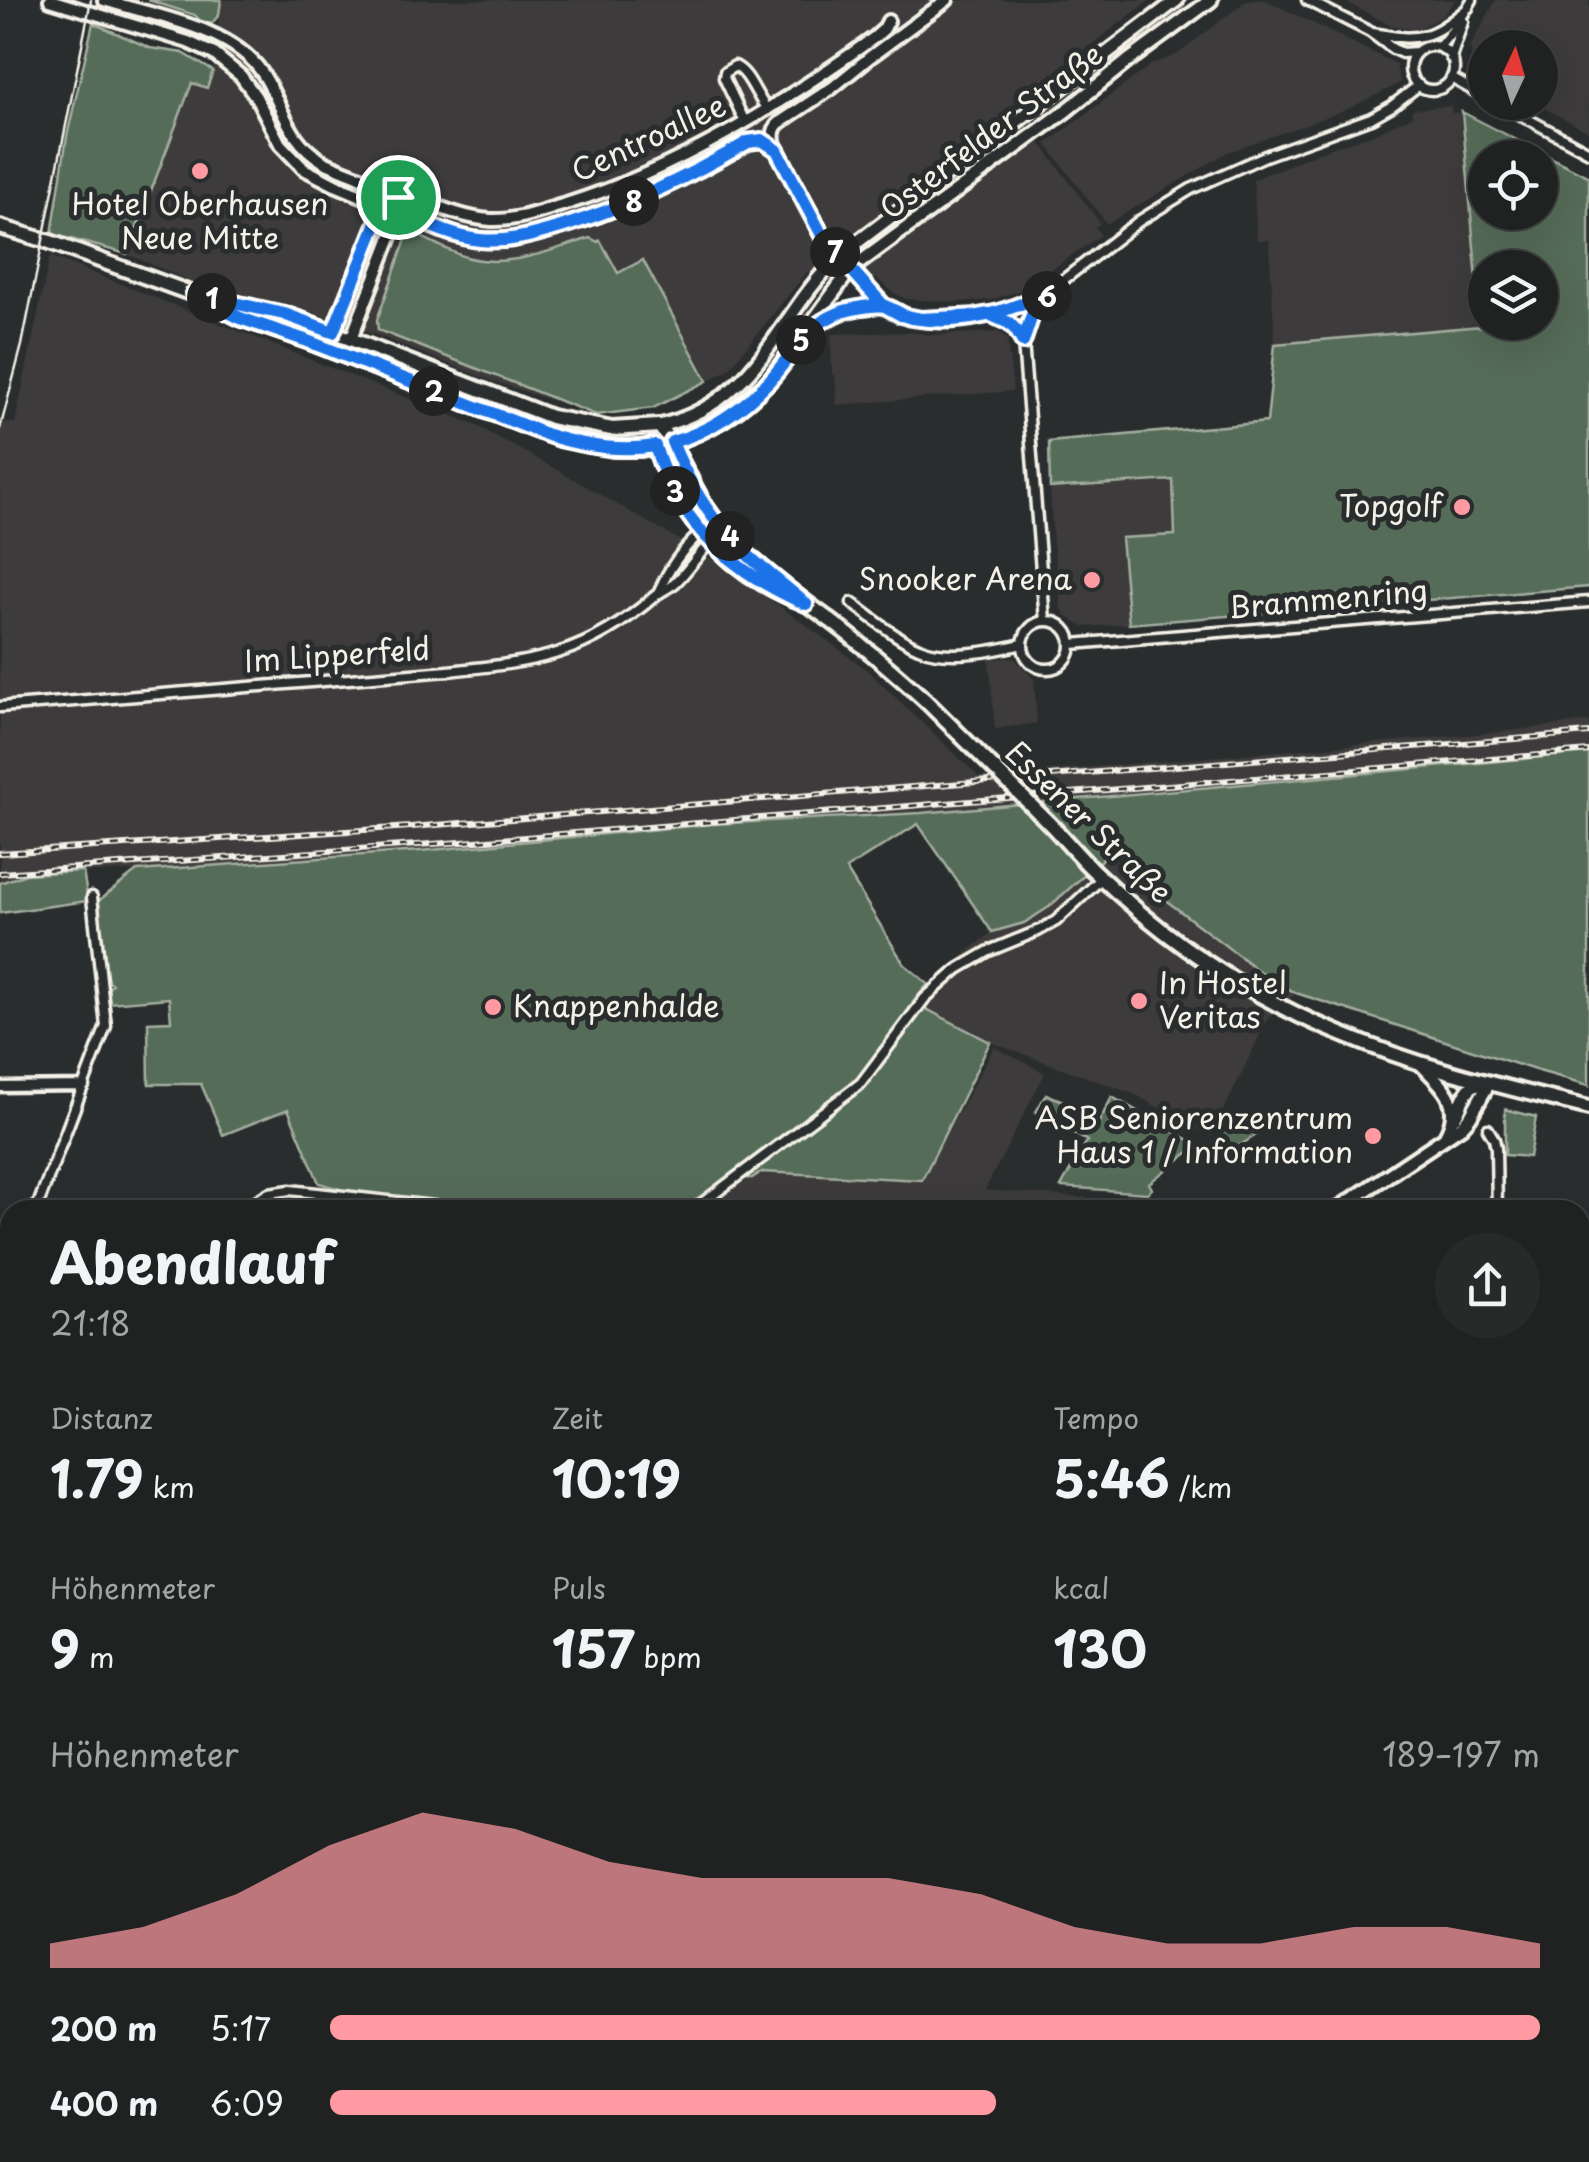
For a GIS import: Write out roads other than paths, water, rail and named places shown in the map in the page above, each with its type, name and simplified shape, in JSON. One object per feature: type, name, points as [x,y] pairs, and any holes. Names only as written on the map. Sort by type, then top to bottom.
[{"type":"main road","name":"Osterfelder Straße","points":[[659,426],[696,413],[748,375],[838,256],[1177,0]]},
{"type":"main road","name":"Osterfelder Straße","points":[[672,442],[720,422],[768,382],[851,269],[1211,0]]},
{"type":"main road","points":[[0,226],[193,294],[240,318],[560,439],[613,449],[672,442]]},
{"type":"main road","points":[[838,256],[851,269]]},
{"type":"main road","points":[[193,294],[284,314],[551,417],[612,429],[659,426],[655,446]]},
{"type":"main road","points":[[333,332],[333,351]]},
{"type":"main road","points":[[333,351],[351,339]]},
{"type":"main road","name":"Essener Straße","points":[[659,426],[719,525],[806,604],[857,641],[926,701],[1102,878],[1167,934],[1269,1000],[1340,1034],[1420,1063],[1589,1108]]},
{"type":"main road","name":"Essener Straße","points":[[655,446],[680,500],[706,537],[756,579],[806,604]]},
{"type":"main road","points":[[706,537],[719,525]]},
{"type":"main road","points":[[1420,1063],[1447,1092],[1455,1117]]},
{"type":"main road","points":[[1445,1138],[1468,1088],[1489,1083]]},
{"type":"main road","points":[[1351,1200],[1466,1122],[1489,1083]]},
{"type":"street","name":"Centroallee","points":[[50,0],[188,42],[218,57],[250,87],[280,144],[312,174],[465,237],[512,240],[584,220],[627,204],[748,142],[762,140],[777,150]]},
{"type":"street","name":"Centroallee","points":[[104,0],[232,43],[262,73],[302,146],[324,162],[395,193],[478,219],[496,220],[520,217],[619,186],[768,110],[875,37],[888,21]]},
{"type":"street","name":"Centroallee","points":[[777,150],[773,134],[779,123],[832,88],[947,0]]},
{"type":"street","points":[[1306,0],[1402,53],[1418,52]]},
{"type":"street","points":[[1370,32],[1423,37],[1443,28],[1470,4]]},
{"type":"street","points":[[1439,48],[1470,4]]},
{"type":"street","points":[[1451,58],[1470,4]]},
{"type":"street","points":[[1427,47],[1439,48],[1451,58],[1452,78],[1438,89],[1427,89],[1414,80],[1412,60],[1427,47]]},
{"type":"street","points":[[745,122],[724,78],[730,68],[743,70],[758,100],[768,110]]},
{"type":"street","points":[[1452,78],[1468,87]]},
{"type":"street","points":[[851,269],[883,305],[901,315],[921,319],[978,316],[1019,306],[1052,288],[1139,221],[1192,189],[1265,156],[1371,118],[1419,85]]},
{"type":"street","points":[[1529,120],[1589,152]]},
{"type":"street","points":[[777,150],[824,239],[838,256]]},
{"type":"street","points":[[333,332],[384,205],[395,193],[400,212],[351,339]]},
{"type":"street","points":[[1045,621],[1023,342],[1032,315],[1052,288]]},
{"type":"street","points":[[807,331],[842,311],[883,305]]},
{"type":"street","points":[[989,314],[1009,323],[1023,342]]},
{"type":"street","name":"Im Lipperfeld","points":[[0,707],[512,664],[567,651],[627,620],[659,592],[664,577],[694,539],[706,537]]},
{"type":"street","name":"Brammenring","points":[[1022,644],[1030,663],[1045,670],[1062,664],[1072,644],[1589,602]]},
{"type":"street","points":[[852,603],[916,647],[932,652],[1022,644],[1028,630],[1045,621],[1064,629],[1072,644]]},
{"type":"street","points":[[706,1200],[861,1083],[925,998],[958,969],[1056,921],[1102,878]]},
{"type":"street","points":[[40,1200],[106,1026],[92,897]]},
{"type":"street","points":[[0,1087],[84,1086]]},
{"type":"street","points":[[1488,1128],[1496,1148],[1496,1200]]},
{"type":"street","points":[[257,1200],[269,1193],[290,1190],[379,1200]]},
{"type":"tram line","points":[[0,429],[22,345],[91,0]]},
{"type":"railway","points":[[0,853],[411,827],[1589,733]]},
{"type":"railway","points":[[0,873],[476,841],[1589,751]]},
{"type":"place","name":"Hotel Oberhausen Neue Mitte","points":[[200,171]]},
{"type":"place","name":"Topgolf","points":[[1462,507]]},
{"type":"place","name":"Snooker Arena","points":[[1092,580]]},
{"type":"place","name":"In Hostel Veritas","points":[[1139,1001]]},
{"type":"place","name":"Knappenhalde","points":[[493,1007]]},
{"type":"place","name":"ASB Seniorenzentrum Haus 1 / Information","points":[[1373,1136]]}]
